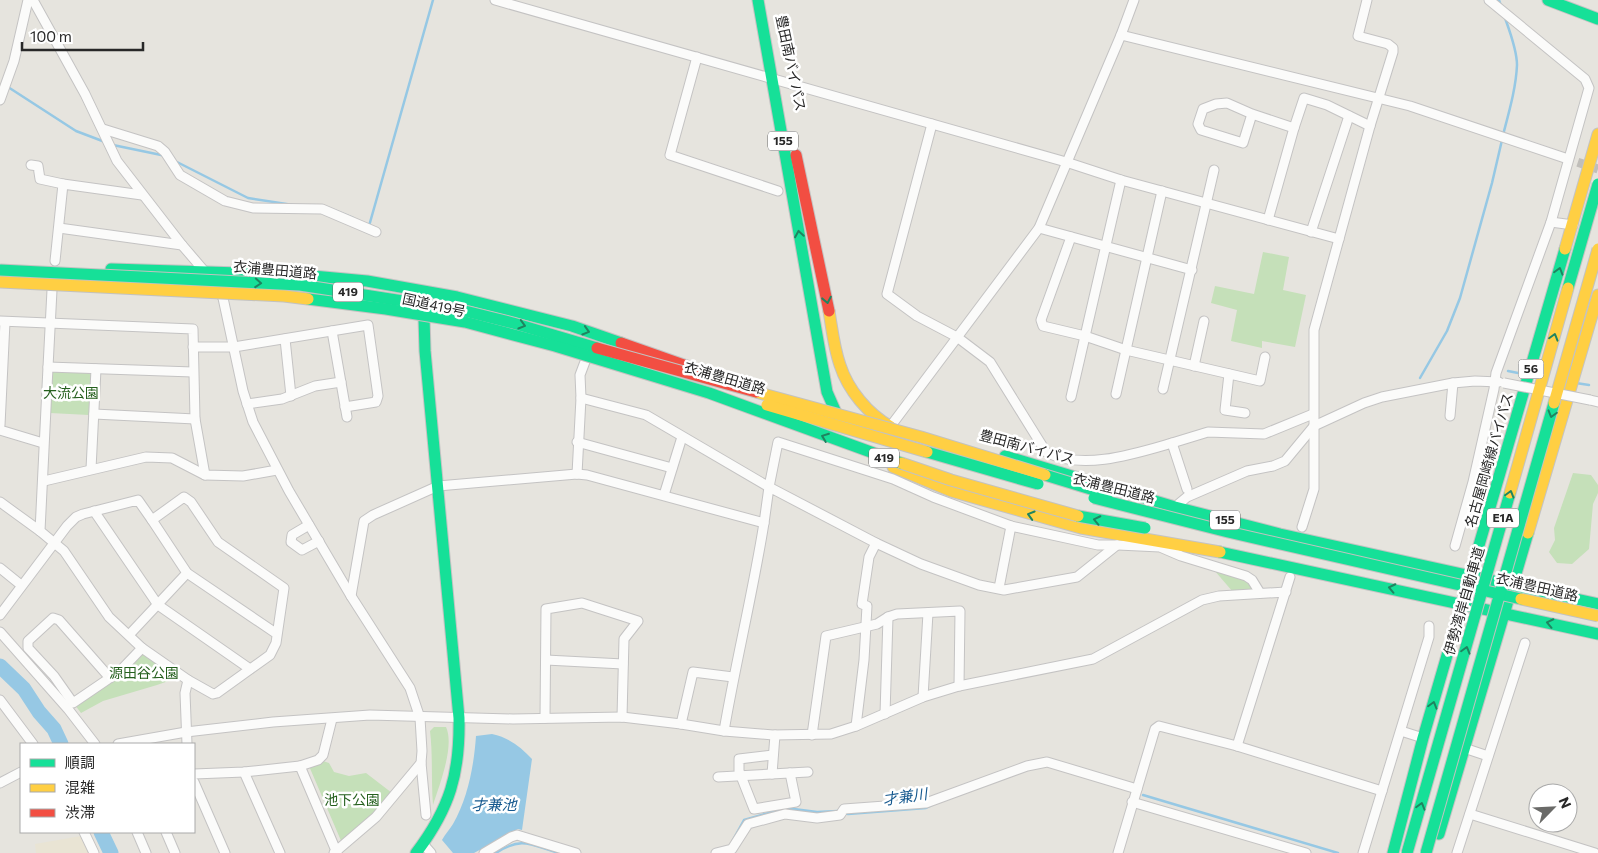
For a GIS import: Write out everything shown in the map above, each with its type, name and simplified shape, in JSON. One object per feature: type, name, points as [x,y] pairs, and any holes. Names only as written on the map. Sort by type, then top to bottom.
[{"type":"main road","name":"豊田南バイパス","points":[[758,0],[822,274],[836,353],[849,385],[862,405],[880,421],[890,427],[931,440],[1037,464],[1175,507],[1246,526],[1598,604]]},
{"type":"main road","name":"豊田南バイパス","points":[[762,0],[824,375],[830,401],[844,428],[864,450],[887,464],[951,491],[1081,528],[1179,544],[1285,565]]},
{"type":"main road","points":[[1548,0],[1598,19]]},
{"type":"main road","name":"名古屋岡崎線バイパス","points":[[1393,853],[1423,738],[1598,134]]},
{"type":"main road","name":"伊勢湾岸自動車道","points":[[1407,853],[1598,184]]},
{"type":"main road","name":"E1A","points":[[1426,853],[1598,249]]},
{"type":"main road","name":"国道419号","points":[[0,270],[55,268],[204,270],[302,274],[361,281],[457,297],[593,332],[729,383],[792,401],[808,404],[845,399],[862,405]]},
{"type":"main road","name":"衣浦豊田道路","points":[[0,270],[300,286],[461,310],[921,437],[1107,494],[1184,514],[1246,526]]},
{"type":"main road","name":"419","points":[[361,281],[385,296],[489,315],[520,313]]},
{"type":"main road","name":"衣浦豊田道路","points":[[0,282],[284,296],[386,309],[480,326],[555,346],[727,399],[853,447],[951,480],[1080,517],[1146,528],[1209,542],[1285,565]]},
{"type":"main road","name":"国道419号","points":[[0,286],[52,290],[298,300],[424,317],[528,342],[586,359],[766,419],[782,421],[818,415],[832,418],[844,428]]},
{"type":"main road","points":[[1434,853],[1598,295]]},
{"type":"main road","points":[[423,850],[446,802],[455,776],[459,751],[459,718],[425,351],[424,317],[428,304]]},
{"type":"main road","name":"衣浦豊田道路","points":[[628,369],[680,381],[832,423],[984,469],[1069,492],[1228,532],[1598,616]]},
{"type":"main road","name":"衣浦豊田道路","points":[[687,373],[733,389],[1070,488],[1273,538],[1598,611]]},
{"type":"main road","points":[[808,404],[815,401],[822,392],[824,375]]},
{"type":"main road","name":"155","points":[[1285,565],[1598,634]]},
{"type":"street","points":[[0,100],[14,61],[28,0]]},
{"type":"street","points":[[33,0],[103,129],[117,161],[142,195],[204,270],[223,298],[247,404],[253,422],[277,470],[318,541],[410,688],[420,718],[422,750],[420,763],[426,815]]},
{"type":"street","points":[[495,0],[1066,162],[1121,180],[1339,239]]},
{"type":"street","points":[[890,427],[1039,228],[1134,0]]},
{"type":"street","points":[[1302,528],[1314,490],[1314,330],[1393,48],[1388,44],[1358,36],[1367,0]]},
{"type":"street","points":[[1455,546],[1500,382],[1496,373],[1551,222],[1589,88],[1584,79],[1488,0]]},
{"type":"street","points":[[1121,34],[1430,112],[1565,158]]},
{"type":"street","points":[[698,57],[670,154],[778,191]]},
{"type":"street","points":[[1268,220],[1304,98],[1327,105],[1370,126]]},
{"type":"street","points":[[1252,114],[1243,143],[1201,130],[1198,124],[1203,109],[1227,102],[1252,114],[1294,128]]},
{"type":"street","points":[[1311,232],[1349,116]]},
{"type":"street","points":[[932,124],[887,294],[917,316],[957,337],[990,362],[1046,452],[1055,457],[1074,460],[1120,458],[1208,432],[1264,434],[1313,414]]},
{"type":"street","points":[[103,129],[158,146],[165,152],[180,175],[225,201],[253,208],[322,209],[376,232]]},
{"type":"street","points":[[31,165],[38,166],[40,179],[142,195]]},
{"type":"street","points":[[1163,389],[1208,203],[1214,170]]},
{"type":"street","points":[[1071,397],[1121,180]]},
{"type":"street","points":[[55,261],[63,184]]},
{"type":"street","points":[[1116,394],[1162,191]]},
{"type":"street","points":[[1551,222],[1573,225]]},
{"type":"street","points":[[58,228],[182,245]]},
{"type":"street","points":[[1039,228],[1192,270]]},
{"type":"street","points":[[1071,237],[1041,320],[1043,326],[1085,336],[1126,350],[1260,381],[1265,357]]},
{"type":"street","points":[[40,531],[44,481],[43,443],[46,418],[52,290]]},
{"type":"street","points":[[1194,366],[1204,321]]},
{"type":"street","points":[[0,425],[2,322],[193,330],[195,419],[205,475]]},
{"type":"street","points":[[193,347],[234,348],[368,325],[378,396],[376,402],[345,408]]},
{"type":"street","points":[[332,331],[347,417]]},
{"type":"street","points":[[285,339],[291,396]]},
{"type":"street","points":[[577,474],[577,442],[581,398],[580,375],[586,359]]},
{"type":"street","points":[[48,367],[193,372]]},
{"type":"street","points":[[91,470],[96,369]]},
{"type":"street","points":[[1228,374],[1225,410],[1245,414]]},
{"type":"street","points":[[247,404],[282,399],[316,386],[341,382]]},
{"type":"street","points":[[1175,507],[1187,497],[1247,471],[1274,466],[1285,461],[1314,426],[1382,397],[1453,383],[1500,382],[1594,401]]},
{"type":"street","points":[[1450,416],[1453,383]]},
{"type":"street","points":[[581,398],[646,415],[770,487],[876,543],[921,564],[980,585],[1004,590],[1077,577],[1118,544]]},
{"type":"street","points":[[94,414],[195,419]]},
{"type":"street","points":[[0,430],[43,443]]},
{"type":"street","points":[[664,495],[682,437]]},
{"type":"street","points":[[577,442],[672,468]]},
{"type":"street","points":[[724,731],[733,678],[757,567],[778,442],[893,479],[933,497],[1011,526],[1098,545],[1118,544],[1160,547],[1181,556],[1246,576],[1252,580],[1260,593]]},
{"type":"street","points":[[1172,443],[1188,489]]},
{"type":"street","points":[[44,481],[154,456],[172,458],[205,475],[242,476],[277,470]]},
{"type":"street","points":[[351,596],[364,521],[373,515],[438,486],[577,474],[601,478],[764,523]]},
{"type":"street","points":[[0,502],[64,551],[110,617],[142,648],[188,680],[213,694],[217,693],[270,655],[276,643],[284,588],[218,542],[191,502],[184,497],[152,520]]},
{"type":"street","points":[[0,615],[21,585],[76,516],[138,500],[187,572],[277,634]]},
{"type":"street","points":[[94,511],[158,605],[250,669]]},
{"type":"street","points":[[309,525],[292,535],[292,542],[302,550],[318,541]]},
{"type":"street","points":[[999,588],[1011,526]]},
{"type":"street","points":[[856,726],[864,660],[867,606],[862,604],[869,557],[876,543]]},
{"type":"street","points":[[0,568],[21,585]]},
{"type":"street","points":[[129,635],[187,572]]},
{"type":"street","points":[[1237,746],[1290,577]]},
{"type":"street","points":[[124,743],[186,732],[272,722],[370,715],[420,718],[622,717],[724,731],[775,735],[831,734],[856,726],[923,697],[959,686],[1093,659],[1202,600],[1219,596],[1286,592]]},
{"type":"street","points":[[545,718],[546,609],[582,603],[638,621],[624,639],[622,717]]},
{"type":"street","points":[[812,735],[826,636],[877,624],[897,614],[960,611],[959,686]]},
{"type":"street","points":[[923,697],[928,613]]},
{"type":"street","points":[[884,714],[888,617]]},
{"type":"street","points":[[110,678],[59,620],[53,618],[28,641],[28,648],[54,676],[72,703],[110,678],[120,671],[142,648]]},
{"type":"street","points":[[1362,853],[1429,637],[1429,626]]},
{"type":"street","points":[[0,632],[68,709],[94,743]]},
{"type":"street","points":[[1458,853],[1525,643]]},
{"type":"street","points":[[546,660],[623,664]]},
{"type":"street","points":[[681,724],[693,672],[733,678]]},
{"type":"street","points":[[187,743],[185,693],[188,680]]},
{"type":"street","points":[[0,700],[32,743]]},
{"type":"street","points":[[195,774],[244,772],[300,766],[318,760],[323,755],[332,719]]},
{"type":"street","points":[[1118,853],[1155,729],[1159,726],[1237,746],[1382,791]]},
{"type":"street","points":[[1401,731],[1423,738]]},
{"type":"street","points":[[772,774],[775,735]]},
{"type":"street","points":[[1464,748],[1488,756]]},
{"type":"street","points":[[773,755],[739,759],[740,776],[754,809],[794,809],[817,818],[842,812],[926,803],[1027,766],[1044,762],[1137,789]]},
{"type":"street","points":[[300,766],[336,853],[376,816],[420,763]]},
{"type":"street","points":[[244,772],[280,853]]},
{"type":"street","points":[[718,776],[808,772]]},
{"type":"street","points":[[0,783],[20,773]]},
{"type":"street","points":[[723,851],[732,849],[748,824],[785,814],[794,809],[796,802],[790,773]]},
{"type":"street","points":[[195,784],[225,853]]},
{"type":"street","points":[[1132,802],[1306,853]]},
{"type":"street","points":[[1470,814],[1595,853]]},
{"type":"street","points":[[84,833],[94,853]]},
{"type":"street","points":[[137,833],[146,853]]},
{"type":"street","points":[[166,833],[174,853]]},
{"type":"street","points":[[484,853],[511,837],[517,836],[576,853]]},
{"type":"shaded area","points":[[81,836],[89,853],[36,853],[35,844]]},
{"type":"green space","points":[[1263,252],[1289,257],[1283,290],[1306,295],[1295,347],[1262,341],[1262,348],[1231,341],[1237,310],[1211,303],[1215,286],[1254,294]]},
{"type":"green space","name":"大流公園","points":[[54,371],[89,373],[92,376],[89,415],[50,413],[52,373]]},
{"type":"green space","points":[[1573,473],[1591,475],[1598,485],[1598,493],[1593,504],[1589,549],[1572,564],[1557,563],[1549,552],[1555,540],[1554,528]]},
{"type":"green space","points":[[1214,570],[1244,577],[1254,588],[1252,591],[1233,592]]},
{"type":"green space","name":"源田谷公園","points":[[140,654],[145,654],[177,678],[103,701],[81,713],[75,705]]},
{"type":"green space","points":[[434,727],[446,727],[449,745],[445,766],[433,805],[430,731]]},
{"type":"green space","name":"池下公園","points":[[323,761],[329,763],[334,772],[349,776],[366,773],[392,793],[346,842],[342,843],[309,766]]},
{"type":"water","name":"才兼池","points":[[492,734],[515,744],[532,759],[522,830],[518,829],[474,853],[453,853],[442,840],[453,824],[463,803],[472,770],[476,736]]},
{"type":"waterway","points":[[369,226],[433,0]]},
{"type":"waterway","points":[[1499,0],[1501,6]]},
{"type":"waterway","points":[[1503,135],[1514,91],[1517,65],[1515,47],[1505,18]]},
{"type":"waterway","points":[[8,87],[76,131],[105,142]]},
{"type":"waterway","points":[[1420,378],[1447,331],[1460,298],[1502,140]]},
{"type":"waterway","points":[[113,145],[166,156]]},
{"type":"waterway","points":[[175,161],[248,198],[293,205]]},
{"type":"waterway","points":[[326,207],[353,218]]},
{"type":"waterway","points":[[1508,371],[1523,374]]},
{"type":"waterway","points":[[1576,383],[1589,385]]},
{"type":"waterway","points":[[0,666],[24,689],[39,712],[54,729],[61,743]]},
{"type":"waterway","name":"才兼川","points":[[1143,795],[1338,853]]},
{"type":"waterway","name":"才兼川","points":[[844,813],[926,808],[932,805]]},
{"type":"waterway","name":"才兼川","points":[[733,840],[744,820],[786,808],[817,812],[838,811]]},
{"type":"waterway","points":[[101,833],[111,853]]},
{"type":"waterway","name":"才兼川","points":[[496,853],[520,843],[534,845],[559,853]]},
{"type":"tunnel","points":[[1565,158],[1598,169]]},
{"type":"traffic: fast","points":[[758,0],[827,392],[841,424]]},
{"type":"traffic: fast","points":[[1548,0],[1598,19]]},
{"type":"traffic: fast","points":[[1568,288],[1598,184]]},
{"type":"traffic: fast","points":[[1393,853],[1423,738],[1565,249]]},
{"type":"traffic: fast","points":[[111,269],[302,275],[367,281],[457,297],[572,326],[621,343]]},
{"type":"traffic: fast","points":[[0,270],[300,285],[461,310],[597,348]]},
{"type":"traffic: fast","points":[[308,299],[465,322],[555,346],[709,393],[901,463]]},
{"type":"traffic: fast","points":[[416,853],[437,821],[451,790],[459,738],[459,718],[425,351],[424,317],[427,308]]},
{"type":"traffic: fast","points":[[1426,853],[1554,403]]},
{"type":"traffic: fast","points":[[927,452],[1038,484]]},
{"type":"traffic: fast","points":[[1005,456],[1175,507],[1280,534],[1598,604]]},
{"type":"traffic: fast","points":[[1045,475],[1107,494]]},
{"type":"traffic: fast","points":[[1407,853],[1510,493]]},
{"type":"traffic: fast","points":[[1094,498],[1228,532],[1521,599]]},
{"type":"traffic: fast","points":[[1078,516],[1145,528]]},
{"type":"traffic: fast","points":[[1439,834],[1528,533]]},
{"type":"traffic: fast","points":[[1220,552],[1598,634]]},
{"type":"traffic: slow","points":[[1565,249],[1598,134]]},
{"type":"traffic: slow","points":[[1554,403],[1598,249]]},
{"type":"traffic: slow","points":[[0,282],[284,296],[308,299]]},
{"type":"traffic: slow","points":[[1510,493],[1568,288]]},
{"type":"traffic: slow","points":[[1528,533],[1598,295]]},
{"type":"traffic: slow","points":[[829,311],[836,352],[848,383],[867,408],[891,427]]},
{"type":"traffic: slow","points":[[756,392],[921,437],[1045,475]]},
{"type":"traffic: slow","points":[[767,405],[927,452]]},
{"type":"traffic: slow","points":[[901,463],[951,480],[1078,516]]},
{"type":"traffic: slow","points":[[893,467],[951,491],[1081,528],[1220,552]]},
{"type":"traffic: slow","points":[[1521,599],[1598,616]]},
{"type":"traffic: jam","points":[[796,155],[829,311]]},
{"type":"traffic: jam","points":[[621,343],[695,369]]},
{"type":"traffic: jam","points":[[597,348],[756,392]]}]
